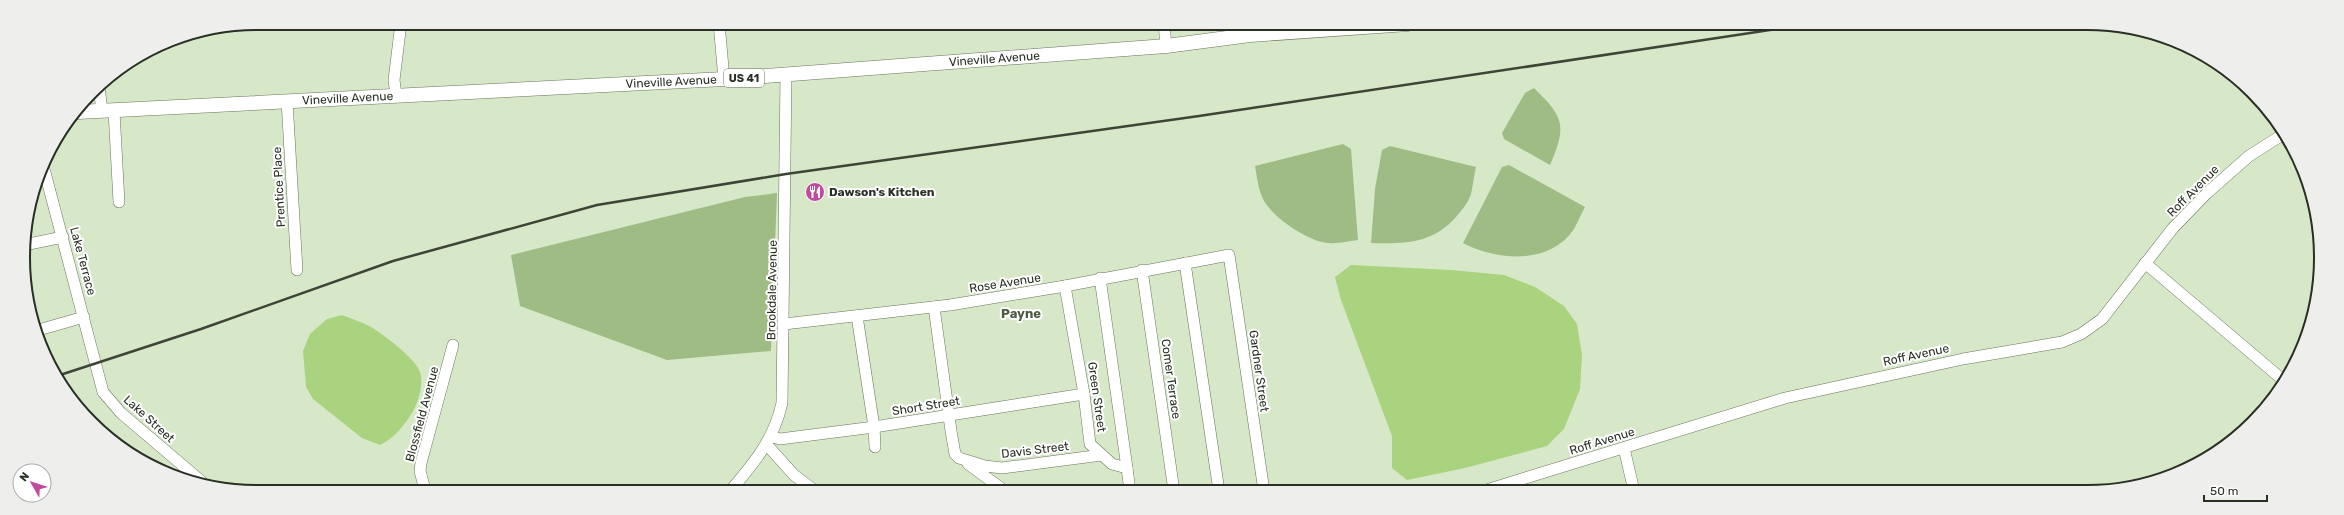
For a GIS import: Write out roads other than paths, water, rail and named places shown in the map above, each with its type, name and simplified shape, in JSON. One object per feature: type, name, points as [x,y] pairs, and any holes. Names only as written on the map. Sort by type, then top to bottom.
[{"type":"main road","name":"Vineville Avenue","points":[[82,112],[724,79],[1166,46],[1250,35],[1307,30]]},
{"type":"street","points":[[396,95],[394,80],[400,30]]},
{"type":"street","points":[[720,30],[724,79]]},
{"type":"street","points":[[1165,30],[1166,46]]},
{"type":"street","name":"Brookdale Avenue","points":[[735,485],[769,441],[782,402],[786,74]]},
{"type":"street","points":[[101,92],[108,111],[119,202]]},
{"type":"street","name":"Prentice Place","points":[[287,102],[297,270]]},
{"type":"street","name":"Roff Avenue","points":[[1503,485],[1785,398],[1852,382],[1962,359],[2062,342],[2081,334],[2102,319],[2145,263],[2206,193],[2249,156],[2279,137]]},
{"type":"street","name":"Lake Terrace","points":[[45,175],[63,237],[95,364]]},
{"type":"street","points":[[30,244],[63,237]]},
{"type":"street","name":"Rose Avenue","points":[[784,324],[934,307],[1065,286],[1142,270],[1229,255]]},
{"type":"street","name":"Gardner Street","points":[[1229,255],[1263,485]]},
{"type":"street","points":[[1185,263],[1218,485]]},
{"type":"street","points":[[2145,263],[2280,377]]},
{"type":"street","name":"Comer Terrace","points":[[1142,270],[1173,485]]},
{"type":"street","points":[[1100,278],[1129,485]]},
{"type":"street","name":"Green Street","points":[[1065,286],[1084,394],[1090,444],[1112,464],[1127,468]]},
{"type":"street","points":[[934,307],[955,454],[997,485]]},
{"type":"street","points":[[857,316],[874,427],[875,447]]},
{"type":"street","points":[[42,329],[84,317]]},
{"type":"street","name":"Blossfield Avenue","points":[[424,485],[420,471],[421,463],[453,345]]},
{"type":"street","name":"Lake Street","points":[[95,364],[108,399],[133,424],[195,476]]},
{"type":"street","name":"Short Street","points":[[769,441],[874,427],[1084,394]]},
{"type":"street","points":[[769,441],[789,471],[807,485]]},
{"type":"street","points":[[1624,448],[1633,485]]},
{"type":"street","name":"Davis Street","points":[[959,458],[985,466],[1002,468],[1102,455]]},
{"type":"railway","points":[[62,374],[201,329],[393,261],[597,205],[786,174],[1199,116],[1771,30]]},
{"type":"place","name":"Dawson's Kitchen","points":[[815,192]]},
{"type":"district","name":"Payne","points":[[1021,313]]}]
